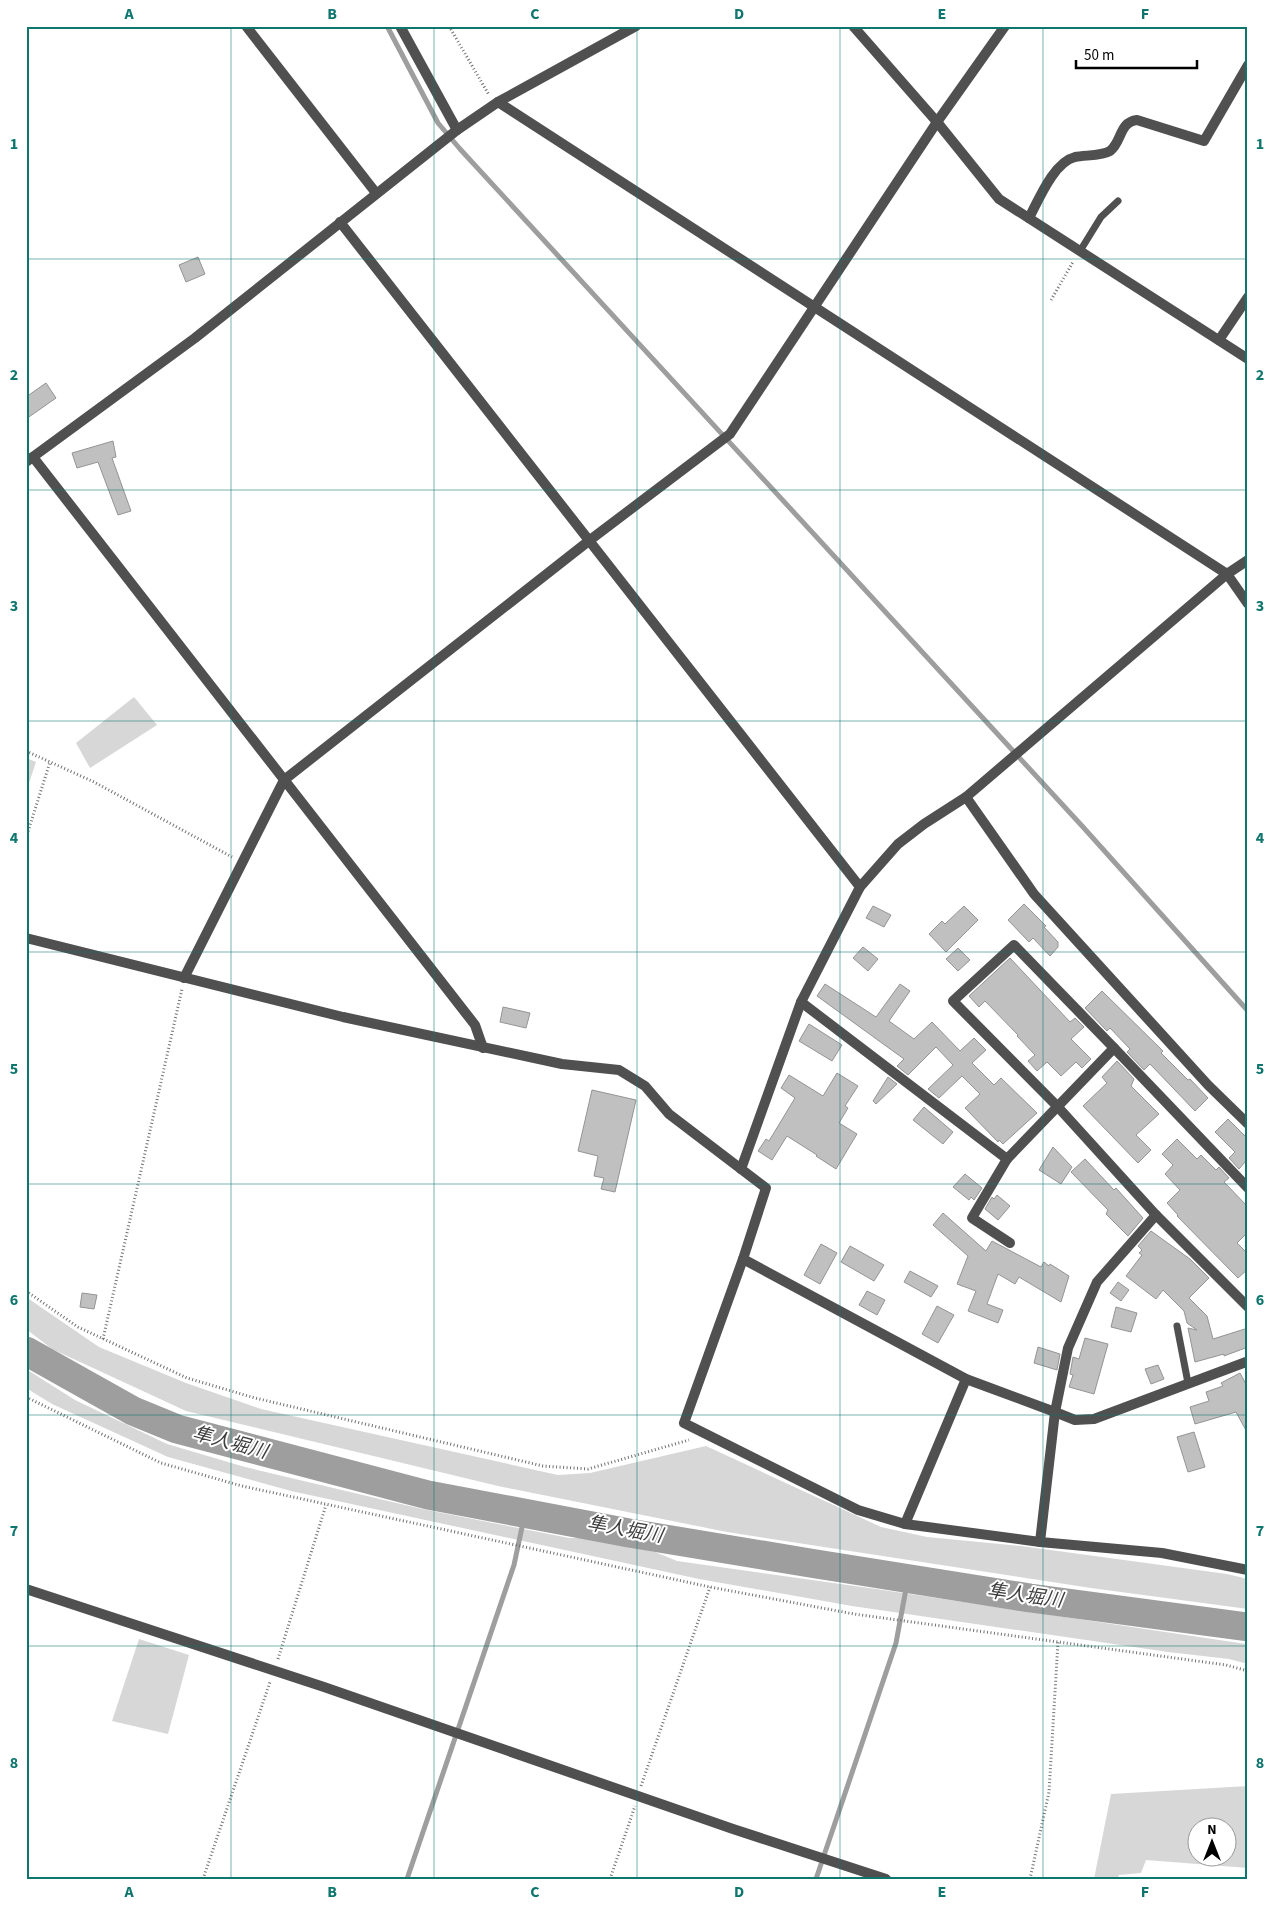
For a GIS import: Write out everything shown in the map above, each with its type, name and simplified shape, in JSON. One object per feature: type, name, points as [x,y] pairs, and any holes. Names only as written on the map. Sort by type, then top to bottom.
[{"type":"street","points":[[246,26],[376,193]]},
{"type":"street","points":[[400,26],[457,130]]},
{"type":"street","points":[[484,1048],[475,1025],[284,780],[29,459],[195,338],[457,130],[496,103],[636,26]]},
{"type":"street","points":[[853,26],[937,122],[999,199],[1248,359]]},
{"type":"street","points":[[184,978],[284,780],[590,540],[730,434],[937,122],[1005,26]]},
{"type":"street","points":[[1029,218],[1061,164],[1073,158],[1109,152],[1114,147],[1126,124],[1130,121],[1137,120],[1204,140],[1248,65]]},
{"type":"street","points":[[496,103],[815,306],[1227,574],[1248,604]]},
{"type":"street","points":[[340,222],[860,887]]},
{"type":"street","points":[[1219,340],[1248,297]]},
{"type":"street","points":[[741,1169],[801,1002],[860,887],[898,844],[924,824],[966,797],[1227,574],[1248,560]]},
{"type":"street","points":[[966,797],[1034,894],[1208,1085],[1248,1124]]},
{"type":"street","points":[[26,938],[343,1017],[562,1064],[619,1070],[645,1086],[669,1114],[766,1188],[743,1259],[684,1423],[858,1510],[905,1524],[1040,1542],[1162,1553],[1248,1570]]},
{"type":"street","points":[[1248,1188],[1014,945],[953,1001],[1057,1106],[1156,1215],[1248,1307]]},
{"type":"street","points":[[801,1002],[1007,1159]]},
{"type":"street","points":[[1010,1243],[972,1218],[1007,1159],[1114,1048]]},
{"type":"street","points":[[1040,1542],[1055,1412],[1068,1348],[1097,1282],[1156,1215]]},
{"type":"street","points":[[743,1259],[966,1379],[1074,1420],[1094,1418],[1246,1362],[1248,1364]]},
{"type":"street","points":[[905,1524],[966,1379]]},
{"type":"street","points":[[26,1590],[274,1670],[638,1796],[886,1879]]},
{"type":"lane","points":[[1080,251],[1101,217],[1118,201]]},
{"type":"lane","points":[[1177,1326],[1188,1383]]},
{"type":"path","points":[[450,26],[496,103]]},
{"type":"path","points":[[1051,300],[1080,251]]},
{"type":"path","points":[[26,752],[94,782],[242,863]]},
{"type":"path","points":[[26,838],[50,762]]},
{"type":"path","points":[[103,1339],[184,978]]},
{"type":"path","points":[[26,1291],[78,1327],[187,1378],[254,1398],[543,1466],[588,1469],[706,1434]]},
{"type":"path","points":[[26,1397],[162,1463],[242,1486],[326,1505],[710,1587],[854,1614],[1226,1665],[1248,1671]]},
{"type":"path","points":[[203,1879],[274,1670],[326,1505]]},
{"type":"path","points":[[610,1879],[710,1587]]},
{"type":"path","points":[[1030,1879],[1049,1792],[1058,1642]]},
{"type":"shaded area","points":[[134,697],[157,725],[90,768],[76,743]]},
{"type":"shaded area","points":[[26,758],[36,762],[26,792]]},
{"type":"shaded area","points":[[26,1297],[99,1347],[186,1383],[261,1409],[558,1475],[590,1473],[706,1446],[881,1527],[927,1537],[1021,1546],[1227,1574],[1248,1579],[1248,1609],[1091,1588],[727,1532],[498,1486],[186,1411],[52,1349],[26,1329]]},
{"type":"shaded area","points":[[26,1369],[75,1400],[167,1444],[245,1467],[422,1509],[569,1538],[598,1538],[655,1552],[677,1561],[1246,1644],[1248,1645],[1248,1664],[1229,1659],[1168,1652],[852,1606],[699,1579],[291,1491],[168,1457],[52,1404],[26,1388]]},
{"type":"shaded area","points":[[139,1639],[189,1655],[168,1734],[112,1721]]},
{"type":"shaded area","points":[[1248,1786],[1248,1868],[1236,1867],[1236,1818],[1186,1818],[1186,1863],[1146,1860],[1141,1873],[1119,1875],[1117,1879],[1094,1879],[1111,1794]]},
{"type":"building","points":[[198,257],[205,274],[186,282],[179,265]]},
{"type":"building","points":[[46,383],[56,398],[26,419],[26,397]]},
{"type":"building","points":[[113,441],[116,457],[112,458],[131,511],[118,515],[98,462],[77,468],[72,453]]},
{"type":"building","points":[[1024,904],[1046,926],[1044,927],[1058,942],[1058,947],[1050,956],[1033,938],[1029,942],[1008,920]]},
{"type":"building","points":[[873,906],[891,915],[884,927],[866,918]]},
{"type":"building","points":[[964,906],[978,920],[946,952],[929,934],[942,921],[945,924]]},
{"type":"building","points":[[863,947],[878,959],[868,971],[853,958]]},
{"type":"building","points":[[958,948],[970,960],[958,971],[946,959]]},
{"type":"building","points":[[1010,958],[1070,1022],[1075,1018],[1084,1027],[1071,1039],[1091,1059],[1082,1068],[1076,1062],[1061,1076],[1047,1062],[1037,1071],[1028,1061],[1035,1055],[1018,1035],[985,1001],[979,1007],[969,996]]},
{"type":"building","points":[[825,984],[876,1017],[900,984],[910,991],[889,1021],[914,1039],[932,1022],[960,1051],[974,1038],[986,1050],[972,1063],[994,1085],[1001,1078],[1037,1113],[1003,1144],[999,1140],[998,1142],[965,1108],[980,1094],[962,1076],[939,1098],[928,1089],[953,1065],[936,1047],[908,1075],[897,1066],[904,1059],[817,996]]},
{"type":"building","points":[[1102,991],[1163,1051],[1161,1053],[1208,1098],[1195,1111],[1150,1064],[1144,1070],[1127,1052],[1130,1049],[1110,1028],[1107,1031],[1085,1008]]},
{"type":"building","points":[[503,1007],[530,1013],[526,1028],[500,1022]]},
{"type":"building","points":[[809,1024],[842,1045],[832,1061],[799,1041]]},
{"type":"building","points":[[1117,1061],[1134,1079],[1131,1086],[1159,1114],[1136,1135],[1151,1150],[1138,1163],[1083,1106],[1107,1083],[1102,1077]]},
{"type":"building","points":[[837,1073],[858,1086],[845,1106],[848,1108],[839,1123],[857,1134],[836,1169],[787,1136],[772,1160],[758,1151],[766,1139],[769,1141],[795,1098],[781,1088],[789,1075],[823,1096]]},
{"type":"building","points":[[888,1077],[897,1084],[876,1104],[873,1101]]},
{"type":"building","points":[[592,1090],[636,1100],[615,1192],[601,1189],[604,1178],[594,1176],[598,1156],[578,1151]]},
{"type":"building","points":[[924,1107],[953,1132],[943,1144],[913,1120]]},
{"type":"building","points":[[1228,1119],[1248,1139],[1248,1165],[1245,1162],[1239,1169],[1229,1158],[1235,1152],[1215,1132]]},
{"type":"building","points":[[1177,1139],[1197,1159],[1201,1155],[1216,1170],[1219,1167],[1229,1178],[1224,1182],[1248,1207],[1248,1232],[1237,1243],[1248,1254],[1248,1269],[1238,1278],[1177,1216],[1167,1203],[1180,1190],[1165,1174],[1173,1165],[1162,1154]]},
{"type":"building","points":[[1053,1147],[1072,1167],[1061,1184],[1039,1170]]},
{"type":"building","points":[[1085,1159],[1114,1190],[1116,1188],[1143,1218],[1128,1236],[1106,1214],[1108,1210],[1071,1172]]},
{"type":"building","points":[[965,1174],[982,1188],[974,1200],[971,1197],[969,1200],[953,1187]]},
{"type":"building","points":[[997,1195],[1010,1206],[998,1220],[985,1209],[992,1197],[994,1199]]},
{"type":"building","points":[[943,1213],[986,1251],[992,1241],[1041,1267],[1044,1262],[1069,1276],[1061,1302],[1019,1277],[1015,1284],[998,1274],[987,1304],[1003,1310],[998,1323],[968,1311],[976,1291],[957,1284],[968,1256],[933,1225]]},
{"type":"building","points":[[1151,1231],[1190,1259],[1209,1278],[1189,1298],[1207,1316],[1213,1339],[1248,1328],[1248,1347],[1224,1356],[1224,1354],[1195,1362],[1188,1328],[1197,1330],[1187,1323],[1184,1311],[1163,1290],[1156,1299],[1126,1276],[1142,1255],[1139,1253],[1142,1250],[1138,1246]]},
{"type":"building","points":[[821,1244],[837,1253],[820,1284],[804,1275]]},
{"type":"building","points":[[850,1246],[884,1265],[874,1281],[841,1262]]},
{"type":"building","points":[[910,1271],[938,1286],[931,1297],[904,1282]]},
{"type":"building","points":[[1118,1282],[1129,1290],[1121,1301],[1110,1293]]},
{"type":"building","points":[[867,1291],[885,1300],[877,1315],[859,1305]]},
{"type":"building","points":[[82,1293],[97,1295],[94,1309],[80,1307]]},
{"type":"building","points":[[937,1306],[954,1315],[938,1343],[922,1334]]},
{"type":"building","points":[[1116,1307],[1137,1313],[1131,1332],[1111,1327]]},
{"type":"building","points":[[1085,1338],[1108,1344],[1094,1394],[1069,1387],[1073,1375],[1070,1374],[1073,1357],[1079,1359]]},
{"type":"building","points":[[1038,1347],[1060,1354],[1057,1370],[1034,1363]]},
{"type":"building","points":[[1158,1365],[1164,1379],[1151,1384],[1145,1369]]},
{"type":"building","points":[[1240,1373],[1248,1388],[1248,1434],[1236,1412],[1195,1424],[1190,1407],[1209,1401],[1206,1392],[1223,1386],[1221,1383]]},
{"type":"building","points":[[1194,1432],[1205,1467],[1188,1472],[1177,1437]]},
{"type":"waterway","points":[[387,26],[438,123],[460,149],[1083,827],[1248,1011]]},
{"type":"waterway","name":"隼人堀川","points":[[26,1351],[133,1411],[177,1429],[428,1495],[629,1533],[810,1563],[1030,1598],[1248,1627]]},
{"type":"waterway","points":[[407,1879],[514,1565],[525,1513]]},
{"type":"waterway","points":[[816,1879],[896,1643],[908,1578]]}]
